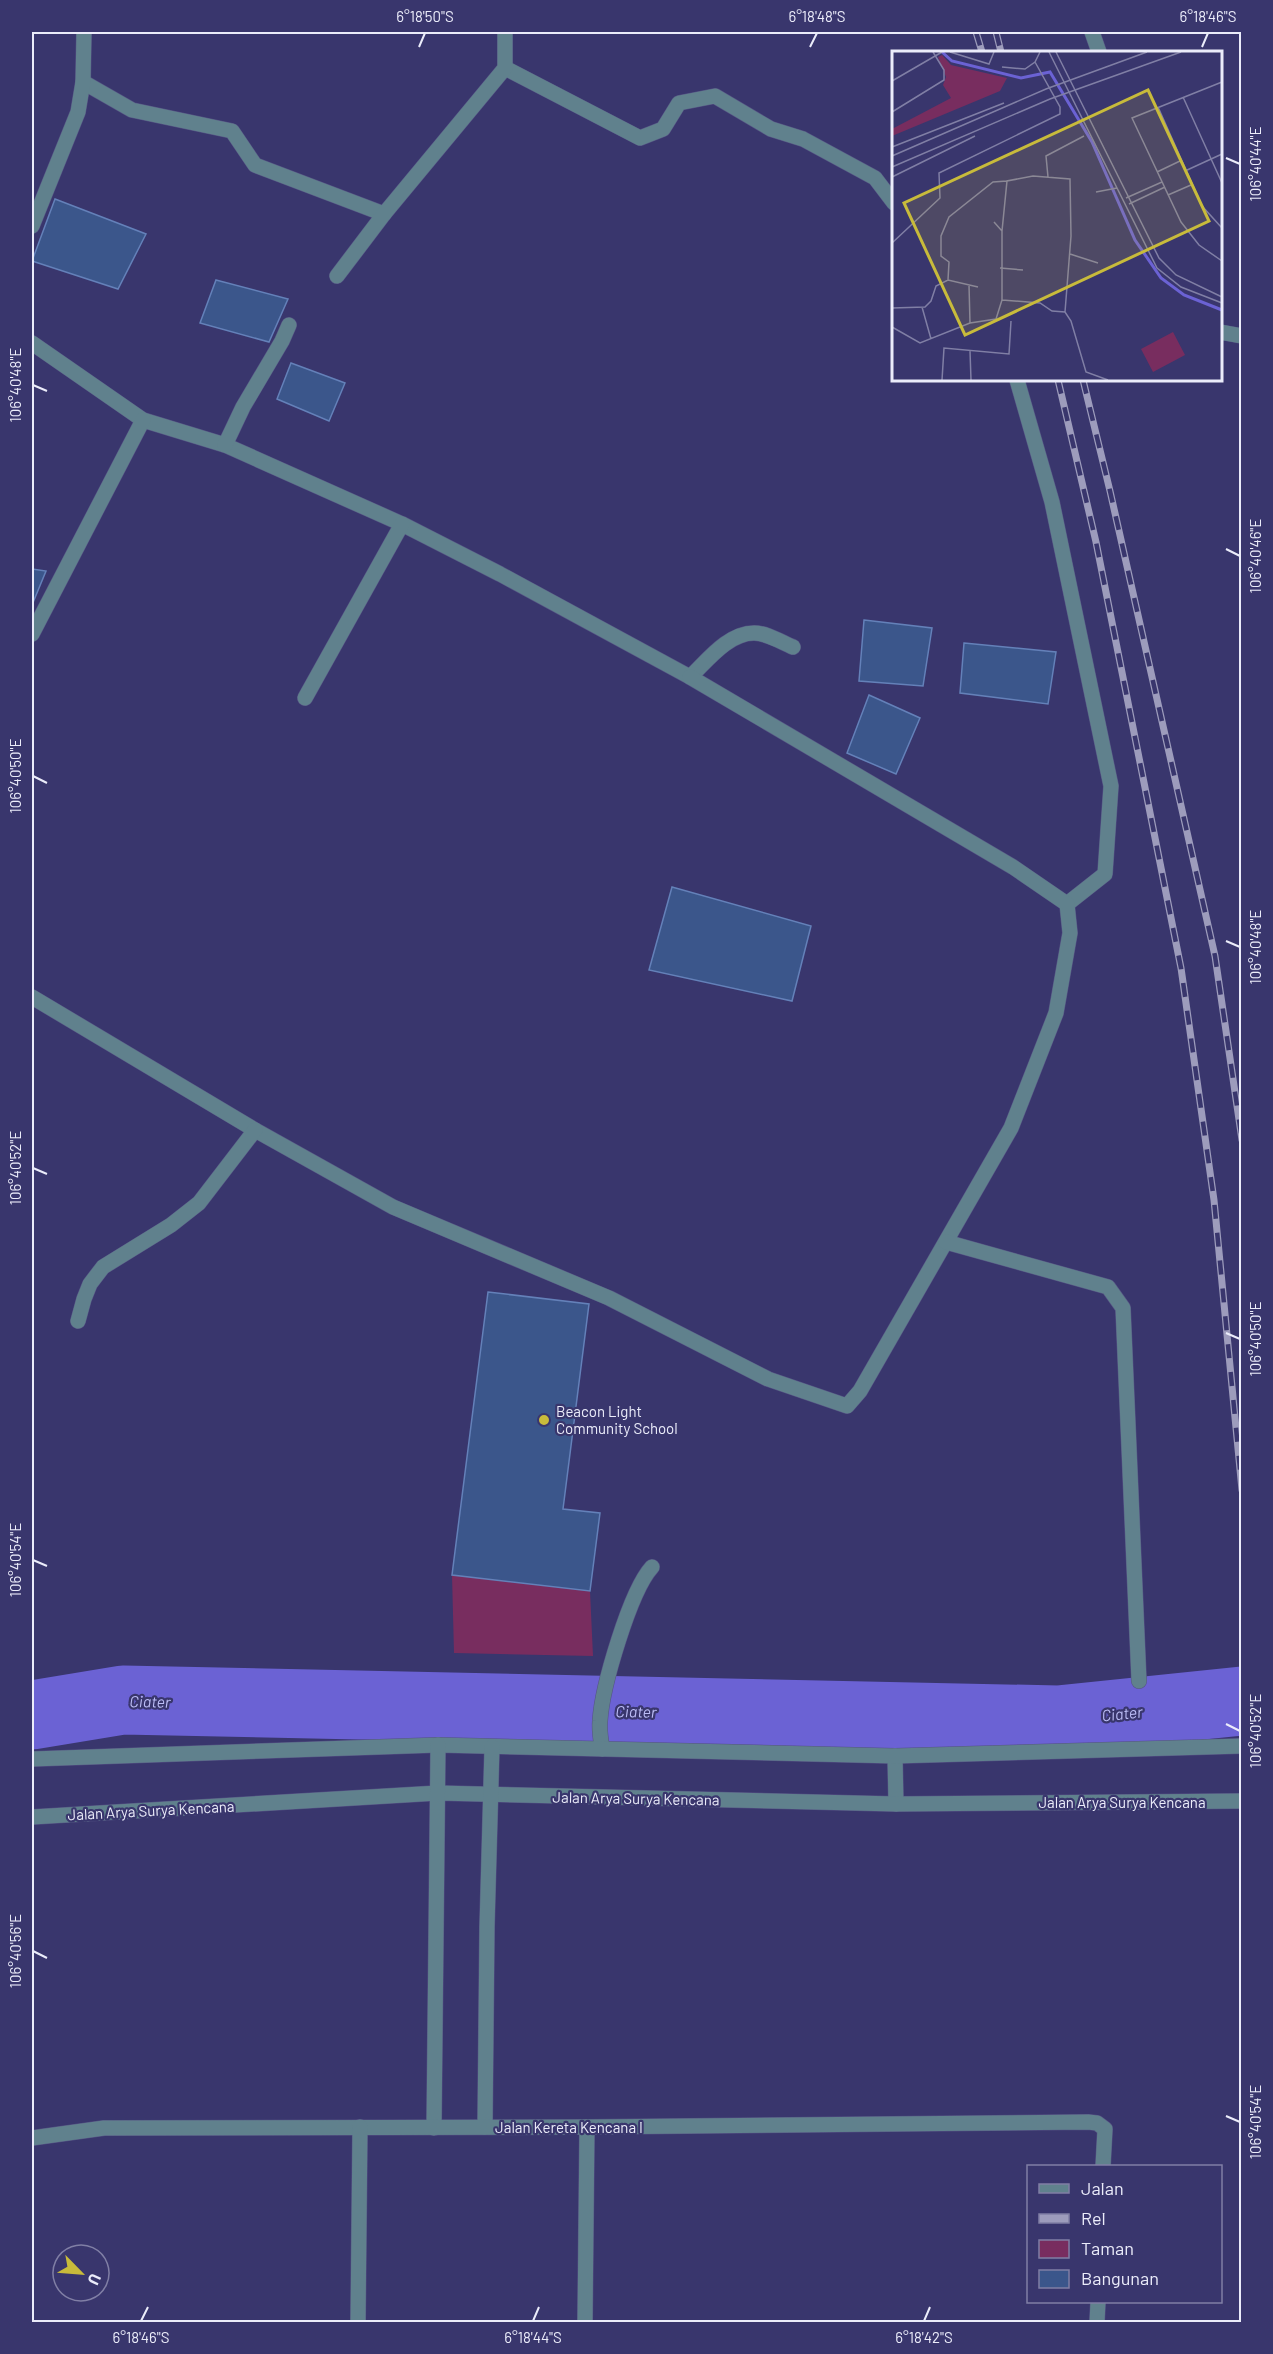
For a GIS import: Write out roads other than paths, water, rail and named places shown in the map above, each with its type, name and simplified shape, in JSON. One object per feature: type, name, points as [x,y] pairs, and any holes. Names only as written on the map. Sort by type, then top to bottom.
[{"type":"street","points":[[32,226],[78,112],[83,82],[84,32]]},
{"type":"street","points":[[337,276],[384,214],[505,68],[505,32]]},
{"type":"street","points":[[1092,32],[1099,51]]},
{"type":"street","points":[[505,68],[640,138],[663,129],[679,104],[715,96],[771,129],[803,139],[874,178],[892,200]]},
{"type":"street","points":[[83,82],[132,110],[232,131],[255,165],[384,214]]},
{"type":"street","points":[[225,445],[243,407],[289,326]]},
{"type":"street","points":[[1222,332],[1242,336]]},
{"type":"street","points":[[32,343],[143,420],[225,445],[402,524],[690,677],[1013,867],[1067,904],[1070,933],[1056,1013],[1011,1128],[860,1391],[847,1407],[768,1379],[609,1298],[393,1207],[255,1130],[32,997]]},
{"type":"street","points":[[1017,381],[1052,502],[1111,786],[1105,874],[1067,904]]},
{"type":"street","points":[[32,634],[143,420]]},
{"type":"street","points":[[305,698],[402,524]]},
{"type":"street","points":[[690,677],[725,644],[740,636],[754,633],[794,647]]},
{"type":"street","points":[[78,1321],[90,1284],[103,1267],[171,1225],[199,1203],[255,1130]]},
{"type":"street","points":[[946,1242],[1108,1287],[1123,1308],[1139,1681]]},
{"type":"street","points":[[602,1749],[599,1724],[604,1689],[637,1590],[652,1567]]},
{"type":"street","points":[[434,2128],[438,1745]]},
{"type":"street","points":[[32,1759],[438,1745],[895,1756],[1139,1747],[1242,1746]]},
{"type":"street","points":[[485,2127],[492,1747]]},
{"type":"street","points":[[895,1756],[896,1804]]},
{"type":"street","name":"Jalan Arya Surya Kencana","points":[[32,1817],[438,1793],[896,1804],[1242,1801]]},
{"type":"street","name":"Jalan Kereta Kencana I","points":[[32,2138],[104,2128],[587,2127],[1051,2121],[1097,2123],[1105,2129],[1104,2165]]},
{"type":"street","points":[[358,2322],[360,2127]]},
{"type":"street","points":[[585,2322],[587,2127]]},
{"type":"street","points":[[1097,2322],[1098,2303]]},
{"type":"waterway","name":"Ciater","points":[[32,1715],[123,1700],[1058,1720],[1242,1701]]},
{"type":"railway","points":[[976,32],[982,51]]},
{"type":"railway","points":[[996,32],[1001,51]]},
{"type":"railway","points":[[1058,381],[1096,542],[1181,968],[1214,1200],[1242,1490]]},
{"type":"railway","points":[[1083,381],[1215,956],[1242,1140]]},
{"type":"place","name":"Beacon Light Community School","points":[[544,1420]]}]
